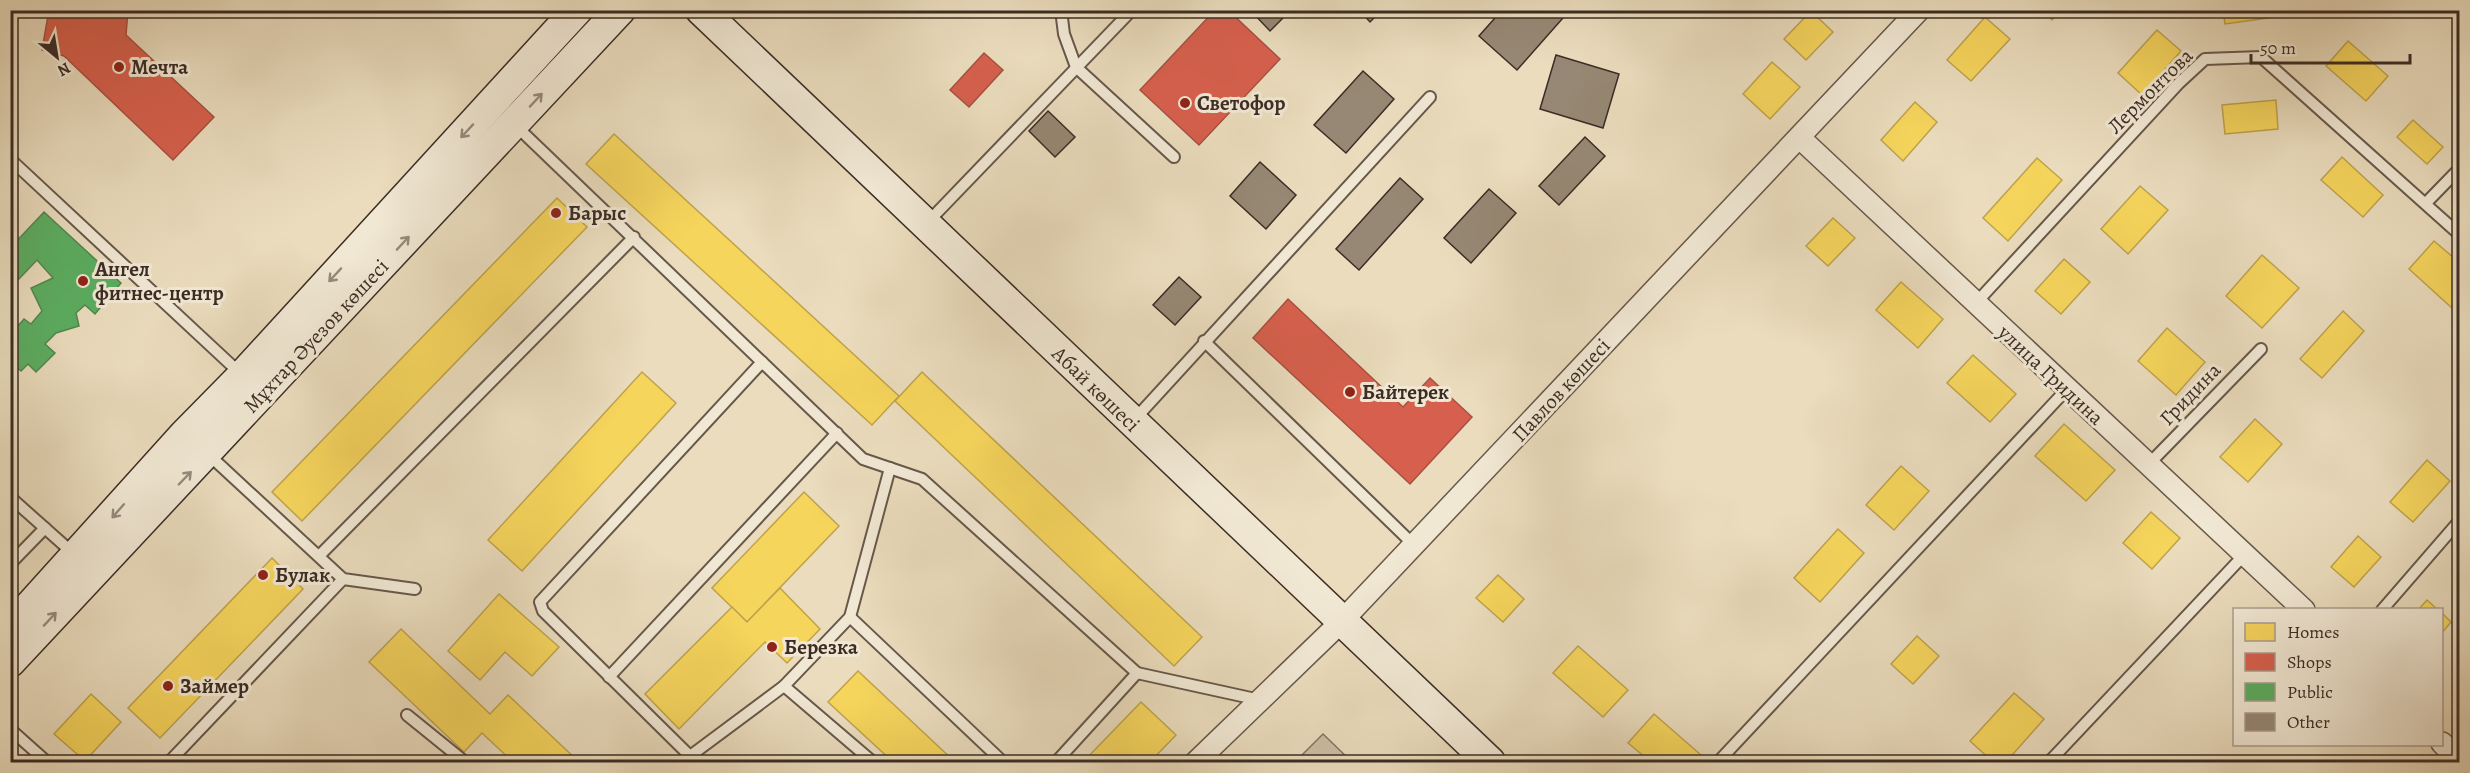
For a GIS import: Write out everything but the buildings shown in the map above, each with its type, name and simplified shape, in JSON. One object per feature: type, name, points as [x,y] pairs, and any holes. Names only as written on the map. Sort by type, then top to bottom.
[{"type":"main road","name":"Мұхтар Әуезов көшесі","points":[[503,113],[577,10]]},
{"type":"main road","name":"Мұхтар Әуезов көшесі","points":[[10,662],[85,565],[503,113],[620,10]]},
{"type":"main road","name":"Абай көшесі","points":[[697,12],[1490,762]]},
{"type":"main road","name":"Мұхтар Әуезов көшесі","points":[[10,628],[85,565]]},
{"type":"street","name":"Павлов көшесі","points":[[1196,762],[1341,622],[1920,10]]},
{"type":"street","name":"улица Гридина","points":[[1800,138],[2303,608]]},
{"type":"street","points":[[2443,744],[2460,761]]},
{"type":"lane","points":[[1065,10],[1062,18],[1064,34],[1076,67],[1174,157]]},
{"type":"lane","points":[[924,225],[1132,10]]},
{"type":"lane","name":"Лермонтова","points":[[1975,304],[2179,83],[2205,59],[2261,57],[2460,235]]},
{"type":"lane","points":[[1131,423],[1430,97]]},
{"type":"lane","points":[[503,113],[863,459],[922,479],[1137,673],[1260,700]]},
{"type":"lane","points":[[10,159],[252,384]]},
{"type":"lane","points":[[2426,203],[2460,168]]},
{"type":"lane","points":[[319,556],[634,237]]},
{"type":"lane","points":[[1204,341],[1414,545]]},
{"type":"lane","name":"Гридина","points":[[2148,465],[2261,349]]},
{"type":"lane","points":[[762,362],[540,602],[543,611],[686,759],[784,686],[850,616],[890,468]]},
{"type":"lane","points":[[1718,762],[2067,389]]},
{"type":"lane","points":[[609,677],[837,433]]},
{"type":"lane","points":[[196,444],[343,579],[415,589]]},
{"type":"lane","points":[[10,497],[85,565]]},
{"type":"lane","points":[[2383,608],[2460,520]]},
{"type":"lane","points":[[10,564],[45,528]]},
{"type":"lane","points":[[2049,762],[2245,554]]},
{"type":"lane","points":[[169,762],[343,579]]},
{"type":"lane","points":[[850,616],[1002,762]]},
{"type":"lane","points":[[1056,762],[1137,673]]},
{"type":"lane","points":[[784,686],[873,762]]},
{"type":"lane","points":[[407,715],[465,762]]},
{"type":"lane","points":[[10,729],[46,762]]},
{"type":"shaded area","points":[[1323,734],[1352,762],[1295,762]]},
{"type":"place","name":"Мечта","points":[[119,67]]},
{"type":"place","name":"Светофор","points":[[1185,103]]},
{"type":"place","name":"Барыс","points":[[556,213]]},
{"type":"place","name":"Ангел фитнес-центр","points":[[83,281]]},
{"type":"place","name":"Байтерек","points":[[1350,392]]},
{"type":"place","name":"Булак","points":[[263,575]]},
{"type":"place","name":"Березка","points":[[772,647]]},
{"type":"place","name":"Займер","points":[[168,686]]}]
